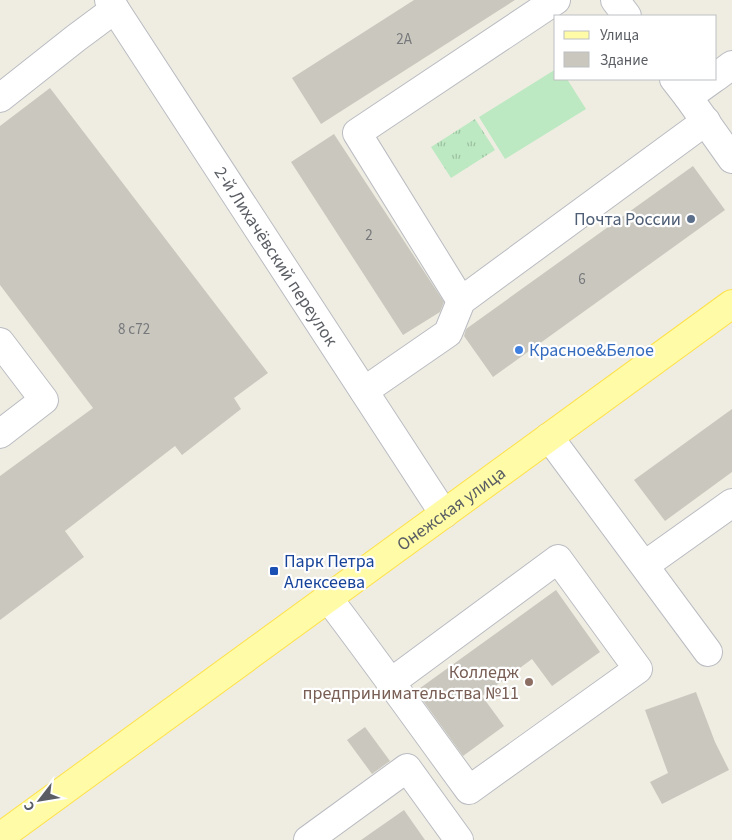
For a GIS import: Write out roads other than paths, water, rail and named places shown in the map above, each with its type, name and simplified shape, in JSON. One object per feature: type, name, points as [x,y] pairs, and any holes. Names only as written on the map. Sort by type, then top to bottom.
[{"type":"main road","name":"Онежская улица","points":[[0,838],[732,304]]},
{"type":"street","points":[[461,301],[357,133],[556,0]]},
{"type":"street","points":[[615,0],[626,15]]},
{"type":"street","points":[[0,98],[76,38],[112,5]]},
{"type":"street","name":"2-й Лихачёвский переулок","points":[[112,5],[444,514]]},
{"type":"street","points":[[717,76],[732,65]]},
{"type":"street","points":[[707,80],[681,88],[732,159]]},
{"type":"street","points":[[364,391],[448,333],[461,301],[706,121]]},
{"type":"street","points":[[0,342],[44,400],[0,434]]},
{"type":"street","points":[[549,437],[708,652]]},
{"type":"street","points":[[644,566],[732,503]]},
{"type":"street","points":[[328,598],[390,683],[469,790],[638,670],[558,559],[390,683]]},
{"type":"street","points":[[308,840],[407,768],[459,840]]},
{"type":"place","name":"Почта России","points":[[691,219]]},
{"type":"place","name":"Красное&Белое","points":[[519,350]]},
{"type":"place","name":"Парк Петра Алексеева","points":[[274,571]]},
{"type":"place","name":"Колледж предпринимательства №11","points":[[529,682]]}]
